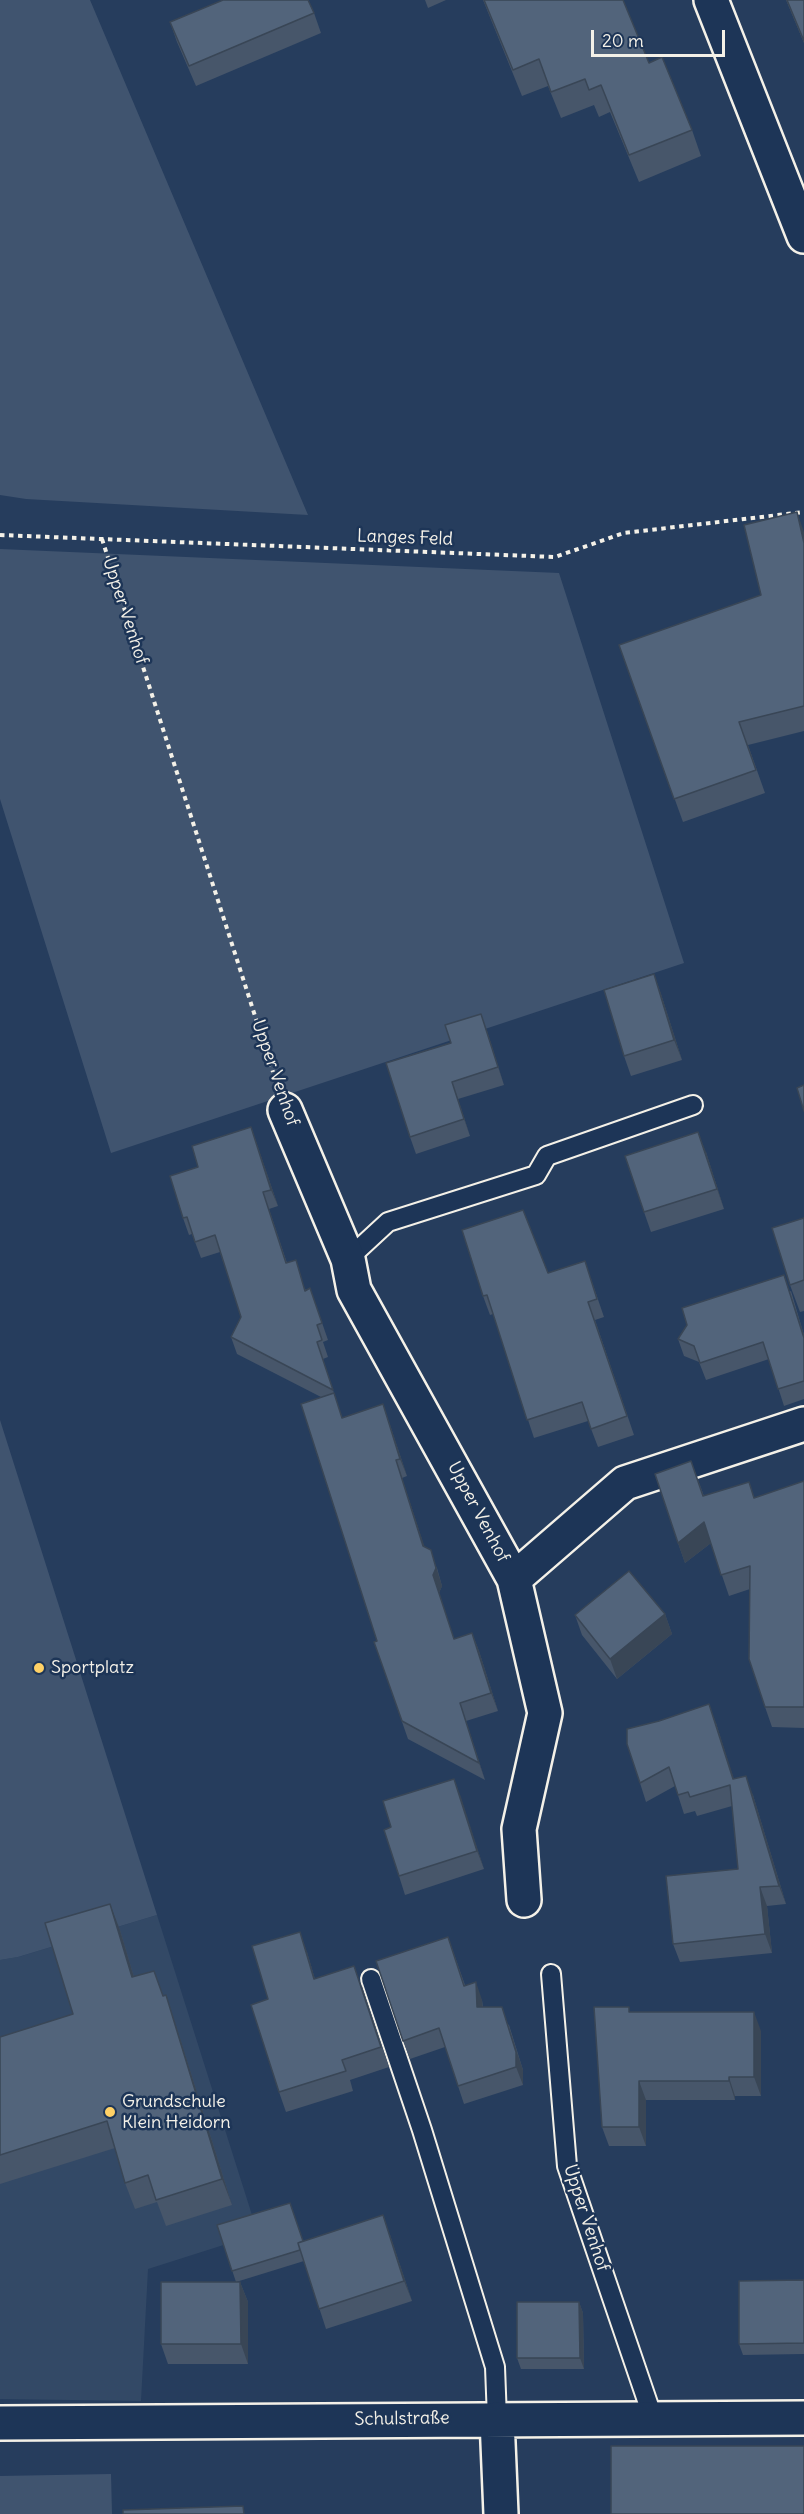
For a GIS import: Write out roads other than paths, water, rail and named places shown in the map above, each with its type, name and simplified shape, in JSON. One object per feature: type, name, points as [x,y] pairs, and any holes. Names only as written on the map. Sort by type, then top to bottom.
[{"type":"street","points":[[711,0],[804,236]]},
{"type":"street","name":"Upper Venhof","points":[[285,1110],[348,1259],[354,1290],[514,1579],[545,1713],[519,1829],[524,1900]]},
{"type":"street","name":"Upper Venhof","points":[[514,1579],[625,1483],[804,1424]]},
{"type":"street","name":"Schulstraße","points":[[0,2423],[804,2418]]},
{"type":"street","points":[[497,2419],[501,2514]]},
{"type":"lane","points":[[348,1259],[388,1222],[536,1175],[547,1156],[693,1105]]},
{"type":"lane","name":"Upper Venhof","points":[[551,1974],[567,2166],[653,2418]]},
{"type":"lane","points":[[371,1979],[422,2130],[495,2367],[497,2419]]},
{"type":"place","name":"Sportplatz","points":[[39,1668]]},
{"type":"place","name":"Grundschule Klein Heidorn","points":[[110,2112]]}]
